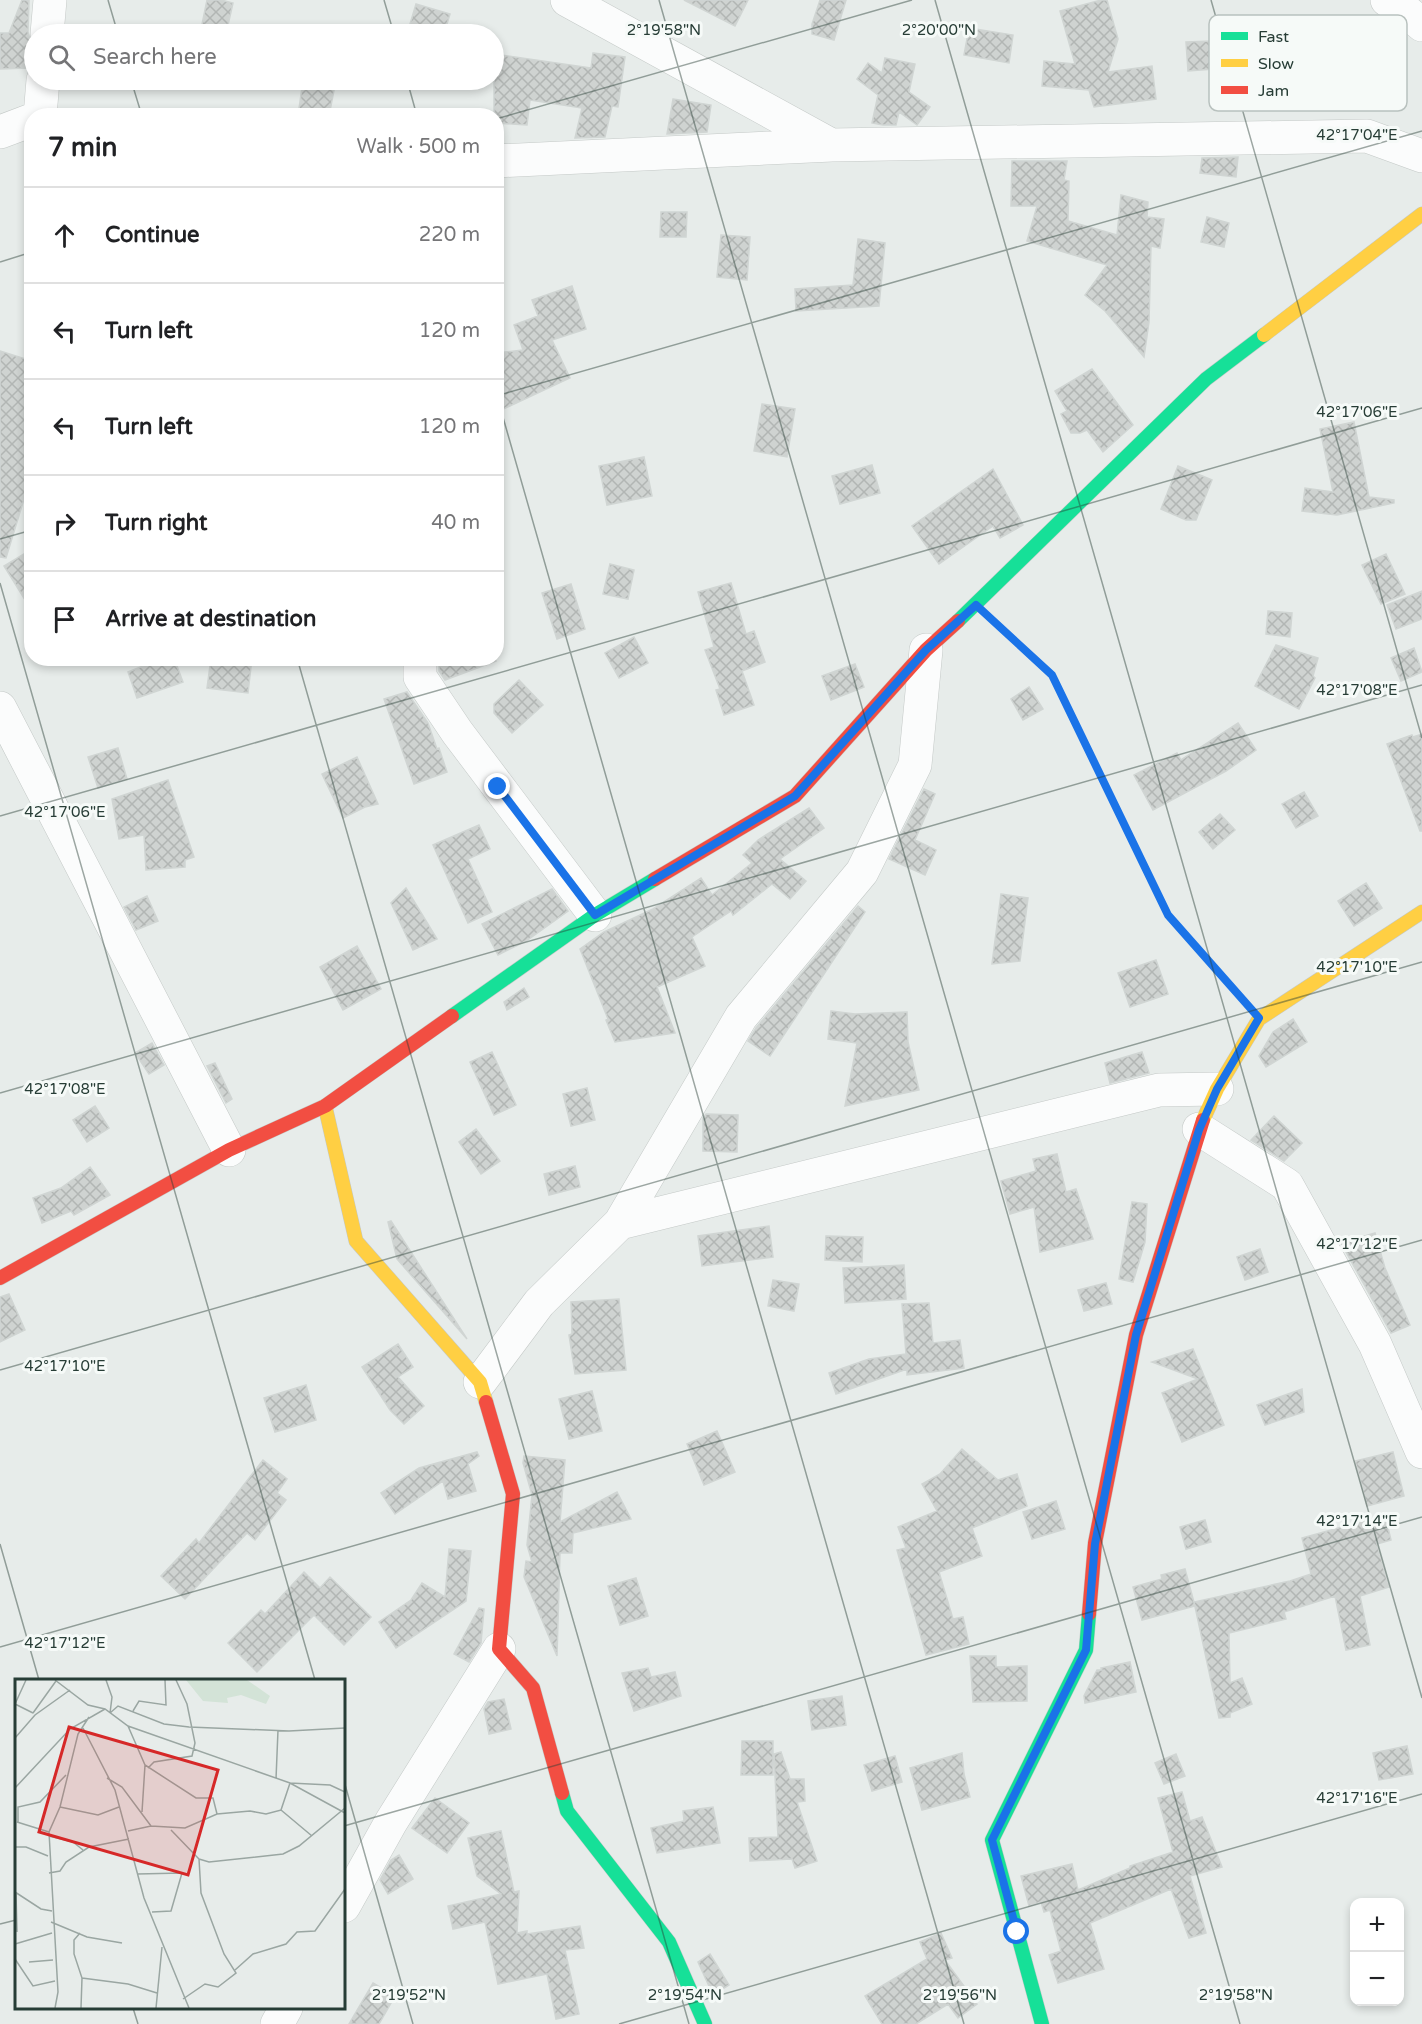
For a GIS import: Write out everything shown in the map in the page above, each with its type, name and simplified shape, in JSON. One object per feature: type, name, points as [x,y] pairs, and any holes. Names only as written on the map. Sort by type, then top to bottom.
[{"type":"street","points":[[48,24],[50,0]]},
{"type":"street","points":[[567,0],[832,145]]},
{"type":"street","points":[[1388,0],[1406,11],[1422,26]]},
{"type":"street","points":[[41,108],[42,90]]},
{"type":"street","points":[[0,132],[24,123]]},
{"type":"street","points":[[504,161],[832,145],[1367,136],[1422,156]]},
{"type":"street","points":[[0,1278],[229,1150],[324,1106],[595,915],[795,796],[926,650],[976,605],[1206,379],[1422,214]]},
{"type":"street","points":[[480,1382],[539,1303],[620,1223],[741,1017],[862,872],[915,765],[926,650]]},
{"type":"street","points":[[420,666],[420,677],[457,732],[595,915]]},
{"type":"street","points":[[0,708],[229,1150]]},
{"type":"street","points":[[1042,2024],[992,1840],[1086,1650],[1095,1544],[1136,1335],[1199,1130],[1217,1089],[1259,1018],[1422,912]]},
{"type":"street","points":[[620,1223],[1159,1090],[1217,1089]]},
{"type":"street","points":[[324,1106],[356,1241],[480,1382],[513,1494],[499,1648],[391,1822],[345,1904]]},
{"type":"street","points":[[1199,1130],[1287,1185],[1375,1344],[1422,1452]]},
{"type":"street","points":[[499,1648],[533,1688],[567,1811],[669,1942],[705,2024]]},
{"type":"street","points":[[277,2024],[285,2009]]},
{"type":"path","points":[[976,605],[1052,675],[1168,915],[1259,1018]]},
{"type":"building","points":[[22,0],[29,0],[28,24],[24,24],[24,68],[0,69],[0,33],[9,33]]},
{"type":"building","points":[[207,0],[233,3],[228,24],[202,24]]},
{"type":"building","points":[[684,0],[748,0],[735,26]]},
{"type":"building","points":[[820,0],[846,0],[834,40],[812,34],[812,24]]},
{"type":"building","points":[[1107,0],[1118,39],[1108,72],[1152,66],[1156,99],[1094,107],[1089,90],[1042,86],[1044,61],[1075,64],[1060,11]]},
{"type":"building","points":[[416,4],[450,14],[447,24],[410,24]]},
{"type":"building","points":[[969,28],[1013,35],[1009,63],[964,55]]},
{"type":"building","points":[[1209,41],[1209,69],[1188,71],[1186,42]]},
{"type":"building","points":[[593,53],[625,57],[618,107],[612,106],[605,137],[575,138],[582,108],[530,100],[527,125],[504,124],[504,108],[494,108],[494,90],[504,90],[504,55],[591,68]]},
{"type":"building","points":[[885,58],[915,64],[909,92],[930,107],[917,125],[899,112],[896,125],[872,123],[878,95],[857,79],[868,63],[882,73]]},
{"type":"building","points":[[302,90],[334,90],[331,108],[299,108]]},
{"type":"building","points":[[673,99],[711,105],[707,132],[667,134]]},
{"type":"building","points":[[1238,157],[1236,177],[1200,173],[1202,158]]},
{"type":"building","points":[[1012,161],[1067,161],[1064,180],[1069,181],[1068,221],[1117,235],[1121,195],[1148,202],[1147,217],[1164,219],[1160,248],[1151,246],[1149,322],[1144,357],[1105,311],[1085,295],[1107,265],[1027,241],[1037,206],[1011,206]]},
{"type":"building","points":[[661,212],[687,212],[686,237],[660,237]]},
{"type":"building","points":[[1207,217],[1229,223],[1224,247],[1201,242]]},
{"type":"building","points":[[721,235],[750,237],[747,280],[717,277]]},
{"type":"building","points":[[858,239],[885,243],[879,306],[796,311],[795,289],[853,285]]},
{"type":"building","points":[[572,286],[586,329],[552,340],[570,378],[504,409],[504,352],[523,350],[514,325],[538,316],[532,300]]},
{"type":"building","points":[[0,351],[24,358],[24,499],[6,558],[0,557]]},
{"type":"building","points":[[1092,369],[1133,425],[1103,452],[1087,430],[1071,433],[1061,414],[1067,411],[1055,391]]},
{"type":"building","points":[[762,404],[795,409],[787,457],[754,451]]},
{"type":"building","points":[[1354,422],[1369,497],[1394,500],[1394,503],[1337,515],[1302,511],[1305,488],[1333,492],[1320,429]]},
{"type":"building","points":[[644,457],[652,496],[607,505],[599,466]]},
{"type":"building","points":[[872,465],[880,493],[840,504],[832,476]]},
{"type":"building","points":[[1178,466],[1212,480],[1196,520],[1186,520],[1161,509]]},
{"type":"building","points":[[993,469],[1023,525],[1000,538],[993,526],[939,564],[912,526]]},
{"type":"building","points":[[24,554],[24,598],[4,566]]},
{"type":"building","points":[[1386,554],[1405,594],[1381,604],[1362,565]]},
{"type":"building","points":[[610,564],[634,570],[628,599],[603,594]]},
{"type":"building","points":[[731,583],[746,634],[754,631],[765,662],[742,671],[754,705],[724,715],[716,690],[720,689],[705,650],[714,647],[698,592]]},
{"type":"building","points":[[571,584],[585,629],[557,639],[542,593]]},
{"type":"building","points":[[1422,591],[1422,619],[1396,629],[1387,605]]},
{"type":"building","points":[[1268,611],[1292,613],[1290,637],[1266,634]]},
{"type":"building","points":[[634,637],[648,663],[619,678],[605,653]]},
{"type":"building","points":[[1276,645],[1318,658],[1313,676],[1315,678],[1299,709],[1255,686]]},
{"type":"building","points":[[1414,648],[1422,672],[1401,681],[1391,658]]},
{"type":"building","points":[[855,664],[864,687],[831,700],[822,676]]},
{"type":"building","points":[[143,666],[177,666],[183,682],[137,698],[128,672]]},
{"type":"building","points":[[210,666],[251,666],[248,693],[207,688]]},
{"type":"building","points":[[439,666],[483,666],[445,680],[439,671]]},
{"type":"building","points":[[519,680],[543,705],[512,733],[494,713],[494,704]]},
{"type":"building","points":[[1029,687],[1043,709],[1023,720],[1011,699]]},
{"type":"building","points":[[407,692],[428,723],[447,772],[414,784],[384,699]]},
{"type":"building","points":[[1238,723],[1256,750],[1226,771],[1153,810],[1134,775],[1177,753],[1181,760]]},
{"type":"building","points":[[1422,734],[1422,831],[1420,831],[1387,744]]},
{"type":"building","points":[[118,748],[127,779],[98,788],[88,757]]},
{"type":"building","points":[[357,757],[378,804],[365,807],[343,818],[322,774]]},
{"type":"building","points":[[168,780],[194,857],[185,860],[185,867],[146,870],[144,835],[119,839],[112,799]]},
{"type":"building","points":[[924,789],[935,794],[915,840],[936,850],[925,875],[889,859]]},
{"type":"building","points":[[1304,792],[1318,816],[1296,828],[1282,804]]},
{"type":"building","points":[[809,808],[824,828],[780,859],[806,881],[790,899],[772,884],[733,915],[731,911],[692,937],[705,966],[657,987],[675,1033],[615,1042],[580,949],[604,932],[653,909],[701,878],[712,895],[752,863],[743,855],[758,840]]},
{"type":"building","points":[[1220,814],[1235,830],[1213,849],[1199,832]]},
{"type":"building","points":[[479,825],[490,849],[468,859],[492,912],[468,923],[433,845]]},
{"type":"building","points":[[1366,883],[1382,908],[1354,926],[1338,901]]},
{"type":"building","points":[[406,888],[437,939],[413,950],[391,903]]},
{"type":"building","points":[[552,889],[568,911],[526,941],[498,955],[482,924]]},
{"type":"building","points":[[1001,894],[1028,898],[1020,961],[992,964]]},
{"type":"building","points":[[147,896],[158,921],[136,930],[124,907]]},
{"type":"building","points":[[858,906],[865,912],[770,1056],[748,1041],[756,1028]]},
{"type":"building","points":[[357,946],[381,989],[343,1010],[320,967]]},
{"type":"building","points":[[1156,960],[1168,994],[1130,1007],[1118,973]]},
{"type":"building","points":[[524,988],[529,997],[507,1010],[504,1002]]},
{"type":"building","points":[[831,1011],[855,1014],[907,1012],[908,1042],[919,1090],[845,1106],[857,1043],[828,1039]]},
{"type":"building","points":[[1293,1019],[1307,1042],[1266,1067],[1259,1056],[1273,1032]]},
{"type":"building","points":[[152,1043],[164,1065],[149,1074],[135,1053]]},
{"type":"building","points":[[492,1052],[516,1105],[494,1115],[470,1062]]},
{"type":"building","points":[[1142,1052],[1149,1073],[1110,1083],[1105,1063]]},
{"type":"building","points":[[215,1063],[232,1099],[226,1103],[207,1066]]},
{"type":"building","points":[[587,1088],[595,1120],[571,1126],[563,1094]]},
{"type":"building","points":[[95,1106],[109,1128],[87,1142],[73,1120]]},
{"type":"building","points":[[706,1114],[738,1115],[737,1152],[703,1151],[703,1118]]},
{"type":"building","points":[[1274,1116],[1302,1143],[1284,1161],[1251,1140]]},
{"type":"building","points":[[476,1129],[500,1161],[481,1174],[459,1142]]},
{"type":"building","points":[[1057,1154],[1066,1192],[1076,1189],[1093,1239],[1040,1252],[1034,1207],[1010,1214],[1001,1181],[1036,1171],[1033,1159]]},
{"type":"building","points":[[575,1166],[580,1187],[549,1195],[544,1174]]},
{"type":"building","points":[[90,1167],[110,1195],[74,1215],[71,1211],[42,1223],[33,1198],[61,1188]]},
{"type":"building","points":[[1132,1202],[1147,1204],[1145,1242],[1133,1282],[1119,1279]]},
{"type":"building","points":[[391,1221],[467,1339],[397,1259],[388,1222]]},
{"type":"building","points":[[769,1226],[773,1257],[702,1266],[698,1236]]},
{"type":"building","points":[[1375,1233],[1385,1268],[1410,1325],[1391,1333],[1341,1243]]},
{"type":"building","points":[[826,1236],[863,1237],[862,1262],[825,1260]]},
{"type":"building","points":[[1260,1249],[1268,1272],[1245,1280],[1237,1257]]},
{"type":"building","points":[[904,1265],[906,1299],[845,1303],[843,1268]]},
{"type":"building","points":[[773,1280],[799,1284],[794,1311],[768,1306]]},
{"type":"building","points":[[1106,1283],[1112,1304],[1084,1311],[1078,1290]]},
{"type":"building","points":[[9,1294],[25,1330],[0,1342],[0,1297]]},
{"type":"building","points":[[619,1299],[626,1370],[575,1374],[569,1335],[572,1334],[571,1302]]},
{"type":"building","points":[[929,1303],[933,1343],[960,1340],[964,1368],[907,1375],[907,1369],[836,1394],[829,1373],[869,1359],[906,1354],[902,1304]]},
{"type":"building","points":[[398,1344],[413,1367],[398,1377],[424,1406],[404,1424],[390,1410],[362,1367]]},
{"type":"building","points":[[1193,1349],[1224,1425],[1182,1442],[1162,1393],[1198,1379],[1152,1362]]},
{"type":"building","points":[[306,1385],[316,1420],[275,1432],[264,1398]]},
{"type":"building","points":[[1302,1389],[1304,1412],[1265,1425],[1257,1405]]},
{"type":"building","points":[[592,1391],[602,1431],[569,1439],[559,1399]]},
{"type":"building","points":[[717,1431],[735,1472],[704,1485],[687,1444]]},
{"type":"building","points":[[962,1449],[998,1480],[1017,1474],[1027,1506],[972,1528],[982,1556],[939,1572],[953,1619],[963,1617],[969,1644],[926,1655],[897,1550],[906,1548],[898,1527],[937,1511],[922,1484],[940,1474]]},
{"type":"building","points":[[477,1452],[479,1456],[468,1464],[476,1491],[448,1499],[443,1481],[395,1514],[381,1493],[419,1468]]},
{"type":"building","points":[[1393,1452],[1404,1496],[1367,1506],[1355,1461]]},
{"type":"building","points":[[524,1456],[565,1460],[560,1522],[617,1492],[631,1519],[573,1533],[572,1553],[560,1553],[557,1656],[524,1577],[526,1561],[532,1562],[527,1545],[532,1495],[523,1463]]},
{"type":"building","points":[[263,1460],[287,1479],[277,1493],[286,1500],[255,1540],[247,1533],[185,1599],[161,1576],[196,1539],[199,1543]]},
{"type":"building","points":[[1056,1501],[1065,1529],[1032,1539],[1023,1512]]},
{"type":"building","points":[[1385,1515],[1391,1540],[1377,1544],[1389,1587],[1360,1596],[1370,1645],[1346,1650],[1335,1596],[1284,1612],[1286,1619],[1229,1633],[1230,1683],[1242,1678],[1252,1704],[1230,1713],[1230,1717],[1219,1718],[1194,1602],[1290,1581],[1311,1574],[1302,1538]]},
{"type":"building","points":[[1205,1520],[1211,1542],[1186,1549],[1180,1527]]},
{"type":"building","points":[[449,1549],[471,1551],[466,1601],[396,1648],[379,1622],[411,1600],[422,1583],[445,1597]]},
{"type":"building","points":[[1185,1569],[1195,1606],[1142,1620],[1133,1587],[1162,1579],[1161,1575]]},
{"type":"building","points":[[304,1572],[320,1588],[330,1577],[371,1617],[344,1645],[314,1615],[257,1672],[228,1643],[261,1610],[265,1614]]},
{"type":"building","points":[[636,1578],[648,1616],[620,1625],[608,1586]]},
{"type":"building","points":[[479,1608],[484,1609],[481,1643],[469,1662],[454,1654]]},
{"type":"building","points":[[970,1656],[996,1656],[996,1667],[1027,1666],[1027,1701],[973,1702]]},
{"type":"building","points":[[1130,1662],[1136,1692],[1085,1703],[1084,1696],[1097,1670]]},
{"type":"building","points":[[648,1668],[651,1677],[675,1672],[681,1696],[634,1711],[622,1673]]},
{"type":"building","points":[[842,1696],[846,1725],[812,1730],[808,1701]]},
{"type":"building","points":[[504,1699],[511,1729],[489,1734],[484,1709],[488,1702]]},
{"type":"building","points":[[742,1741],[773,1741],[773,1775],[741,1775]]},
{"type":"building","points":[[1407,1746],[1413,1774],[1379,1780],[1373,1753]]},
{"type":"building","points":[[781,1752],[790,1779],[804,1779],[805,1801],[797,1802],[817,1861],[795,1868],[792,1859],[750,1861],[749,1838],[778,1837],[774,1754]]},
{"type":"building","points":[[962,1753],[970,1797],[922,1810],[910,1768]]},
{"type":"building","points":[[1176,1754],[1185,1776],[1164,1784],[1155,1763]]},
{"type":"building","points":[[895,1756],[902,1782],[872,1791],[864,1765]]},
{"type":"building","points":[[1182,1792],[1190,1821],[1202,1817],[1222,1867],[1190,1876],[1206,1933],[1189,1938],[1171,1889],[1090,1923],[1104,1969],[1058,1983],[1049,1955],[1061,1951],[1050,1910],[1044,1912],[1041,1902],[1029,1906],[1021,1876],[1072,1864],[1078,1890],[1130,1868],[1130,1866],[1173,1852],[1158,1798]]},
{"type":"building","points":[[435,1798],[469,1823],[447,1853],[412,1828]]},
{"type":"building","points":[[713,1807],[720,1843],[657,1853],[651,1828],[684,1821],[683,1811]]},
{"type":"building","points":[[501,1831],[514,1892],[519,1891],[517,1933],[527,1931],[527,1934],[580,1926],[584,1948],[565,1950],[579,2014],[556,2019],[547,1974],[498,1984],[485,1922],[453,1929],[448,1906],[501,1894],[477,1876],[468,1838]]},
{"type":"building","points":[[399,1855],[413,1879],[388,1894],[380,1880],[391,1860]]},
{"type":"building","points":[[941,1933],[952,1958],[945,1960],[977,2004],[958,2018],[948,2004],[916,2024],[882,2024],[865,1996],[927,1959],[920,1942]]},
{"type":"building","points":[[710,1954],[729,1985],[713,1995],[698,1962]]},
{"type":"building","points":[[373,1983],[395,1996],[379,2024],[349,2024]]},
{"type":"traffic: fast","points":[[958,621],[1206,379],[1264,335]]},
{"type":"traffic: fast","points":[[452,1016],[595,915],[655,879]]},
{"type":"traffic: fast","points":[[1042,2024],[992,1840],[1086,1650],[1089,1614]]},
{"type":"traffic: fast","points":[[562,1793],[567,1811],[669,1942],[705,2024]]},
{"type":"traffic: slow","points":[[1264,335],[1422,214]]},
{"type":"traffic: slow","points":[[1203,1120],[1217,1089],[1259,1019],[1422,912]]},
{"type":"traffic: slow","points":[[325,1106],[356,1241],[480,1382],[486,1402]]},
{"type":"traffic: jam","points":[[655,879],[795,796],[926,650],[958,621]]},
{"type":"traffic: jam","points":[[0,1278],[229,1150],[325,1106],[452,1016]]},
{"type":"traffic: jam","points":[[1089,1614],[1095,1543],[1136,1335],[1203,1120]]},
{"type":"traffic: jam","points":[[486,1402],[513,1494],[499,1649],[533,1688],[562,1793]]},
{"type":"route","points":[[498,787],[595,915],[795,796],[926,650],[976,605],[1052,675],[1168,915],[1259,1018],[1217,1089],[1199,1130],[1136,1335],[1095,1544],[1086,1650],[992,1840],[1017,1932]]}]
